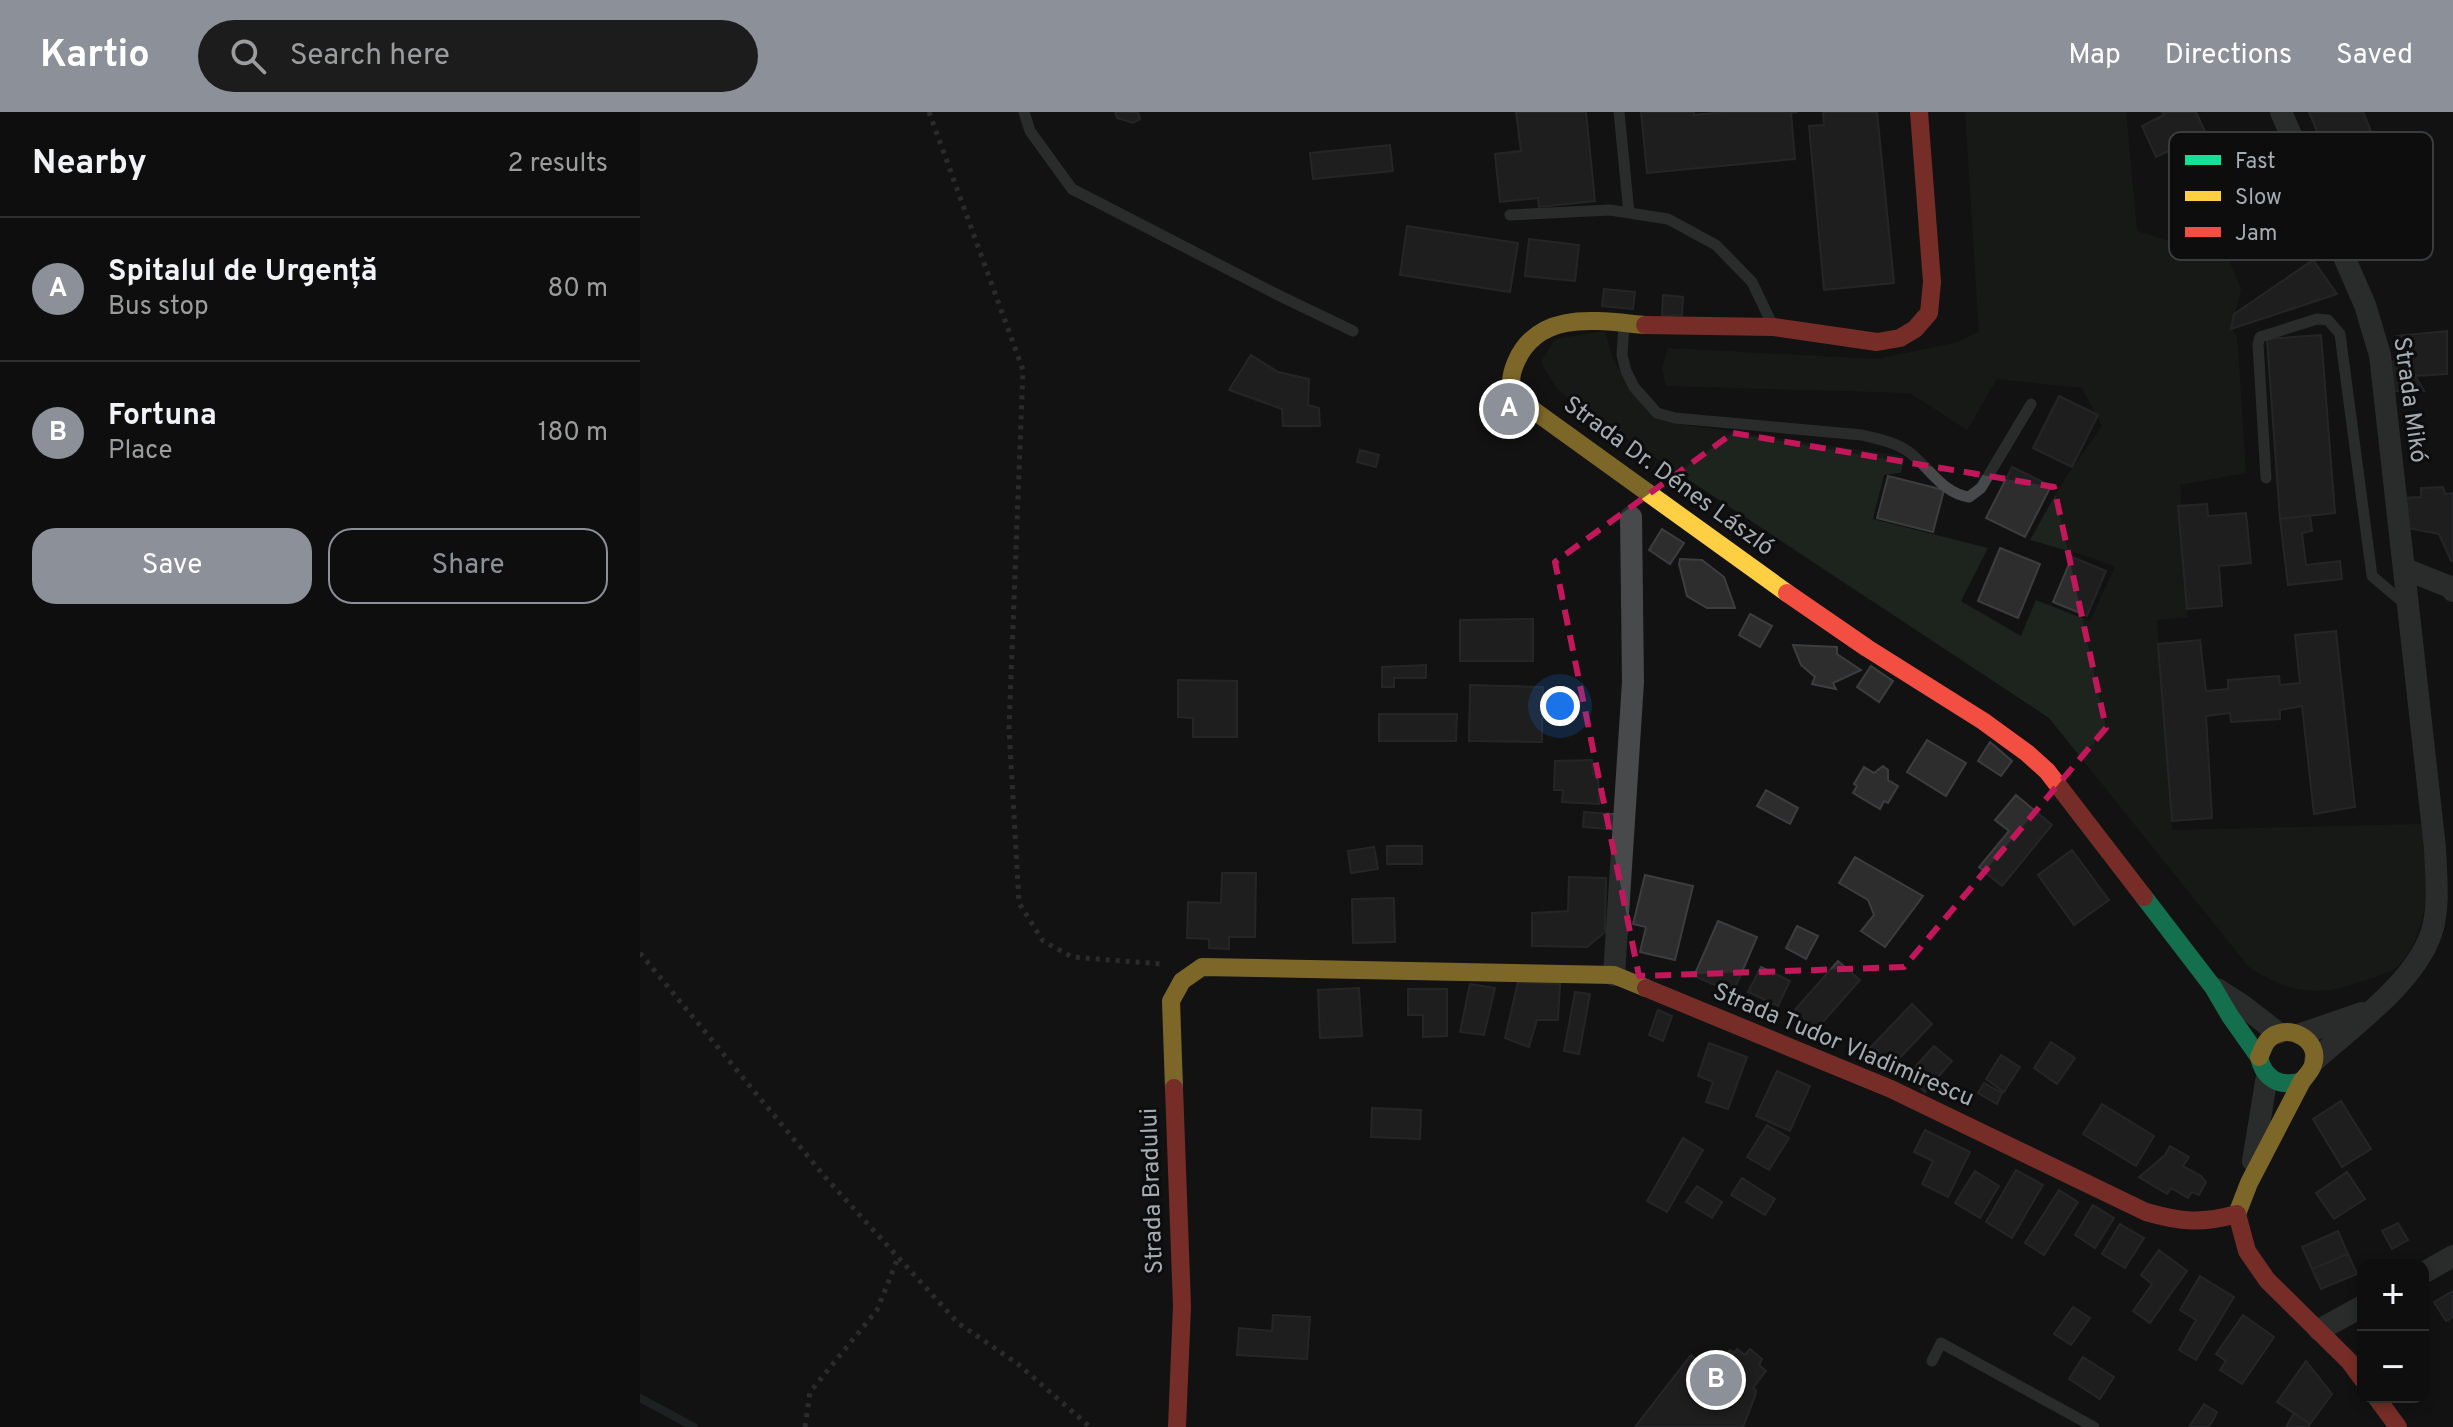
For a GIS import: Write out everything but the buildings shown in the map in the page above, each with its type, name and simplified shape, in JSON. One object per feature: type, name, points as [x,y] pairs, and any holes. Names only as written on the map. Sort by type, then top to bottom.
[{"type":"street","name":"Strada Dr. Dénes László","points":[[1919,112],[1932,282],[1929,313],[1915,329],[1900,338],[1877,342],[1774,327],[1669,327],[1585,320],[1555,325],[1542,331],[1524,349],[1510,379],[1522,402],[1643,492],[1869,649],[2031,756],[2047,771],[2213,987]]},
{"type":"street","name":"Strada Mikó","points":[[2281,112],[2291,132]]},
{"type":"street","name":"Strada Mikó","points":[[2315,1060],[2405,977],[2431,933],[2436,884],[2435,848],[2380,355],[2374,330],[2345,260]]},
{"type":"street","points":[[1614,975],[1633,682],[1631,517]]},
{"type":"street","points":[[2405,569],[2453,591]]},
{"type":"street","points":[[2435,848],[2453,832]]},
{"type":"street","name":"Strada Tudor Vladimirescu","points":[[1202,967],[1614,975],[1891,1089],[2146,1212],[2191,1224],[2237,1214]]},
{"type":"street","name":"Strada Bradului","points":[[1177,1427],[1182,1306],[1171,1001],[1183,979],[1202,967]]},
{"type":"street","points":[[2213,987],[2278,1033]]},
{"type":"street","points":[[2213,987],[2272,1081],[2287,1086],[2302,1081]]},
{"type":"street","points":[[2249,1183],[2266,1040],[2285,1031],[2301,1034],[2371,1010]]},
{"type":"street","points":[[2301,1034],[2312,1045],[2313,1068],[2302,1081],[2249,1183],[2237,1214],[2244,1242],[2267,1280],[2357,1372]]},
{"type":"street","points":[[2429,1270],[2453,1256]]},
{"type":"street","points":[[2319,1330],[2357,1309]]},
{"type":"street","points":[[2380,1403],[2398,1427]]},
{"type":"lane","points":[[1024,112],[1030,131],[1072,189],[1353,331]]},
{"type":"lane","points":[[1619,112],[1629,213]]},
{"type":"lane","points":[[1510,215],[1610,210],[1668,219],[1716,245],[1752,282],[1774,327]]},
{"type":"lane","points":[[2266,478],[2260,337],[2317,319],[2328,320],[2340,334],[2372,576],[2409,606]]},
{"type":"lane","points":[[1624,324],[1622,355],[1626,371],[1634,387],[1657,413],[1675,418],[1862,435],[1888,441],[1909,452],[1954,495],[1969,497],[1981,488],[2031,404]]},
{"type":"lane","points":[[1932,1361],[1941,1343],[2094,1427]]},
{"type":"path","points":[[929,112],[1023,370],[1009,728],[1019,903],[1043,941],[1072,957],[1202,967]]},
{"type":"path","points":[[640,953],[825,1177],[958,1323],[1018,1364],[1090,1427]]},
{"type":"path","points":[[805,1427],[810,1392],[877,1310],[898,1258]]},
{"type":"highlighted area","points":[[1733,433],[2054,487],[2106,728],[1904,967],[1639,976],[1555,562]]},
{"type":"shaded area","points":[[1965,112],[2126,112],[2137,231],[2169,241],[2169,260],[2229,260],[2241,289],[2231,329],[2237,336],[2246,473],[2180,485],[2187,617],[2157,620],[2172,830],[2421,824],[2428,873],[2424,911],[2410,951],[2394,969],[2339,988],[2312,991],[2287,986],[2249,967],[2049,718],[1583,410],[1557,389],[1541,362],[1555,339],[1605,331],[1612,357],[1625,381],[1678,424],[1904,456],[1901,473],[1884,475],[1873,519],[1988,548],[1961,601],[2021,636],[2036,600],[2090,621],[2115,567],[2030,540],[2060,486],[2102,426],[2082,388],[1997,379],[1967,430],[1910,393],[1666,386],[1662,369],[1668,348],[1876,359],[1955,343],[1979,332]]},
{"type":"waterway","points":[[640,1398],[694,1427]]},
{"type":"traffic: fast","points":[[2144,897],[2213,987],[2269,1076],[2280,1082],[2302,1081]]},
{"type":"traffic: slow","points":[[1645,325],[1572,322],[1539,333],[1526,345],[1516,362],[1511,379],[1513,387],[1522,402],[1787,593]]},
{"type":"traffic: slow","points":[[1174,1088],[1171,1001],[1182,981],[1202,967],[1614,975],[1646,988]]},
{"type":"traffic: slow","points":[[2237,1214],[2249,1183],[2312,1067],[2314,1056],[2312,1047],[2301,1036],[2284,1032],[2268,1040],[2259,1057]]},
{"type":"traffic: jam","points":[[1645,325],[1774,327],[1877,342],[1900,338],[1915,329],[1929,313],[1932,282],[1919,112]]},
{"type":"traffic: jam","points":[[1787,593],[2027,753],[2047,771],[2144,897]]},
{"type":"traffic: jam","points":[[1646,988],[1891,1089],[2146,1212],[2191,1220],[2237,1214]]},
{"type":"traffic: jam","points":[[1174,1088],[1182,1306],[1177,1427]]},
{"type":"traffic: jam","points":[[2237,1214],[2247,1251],[2267,1280],[2357,1372]]},
{"type":"traffic: jam","points":[[2380,1403],[2398,1427]]},
{"type":"place","name":"Spitalul de Urgență","points":[[1509,409]]},
{"type":"place","name":"Fortuna","points":[[1716,1380]]}]
